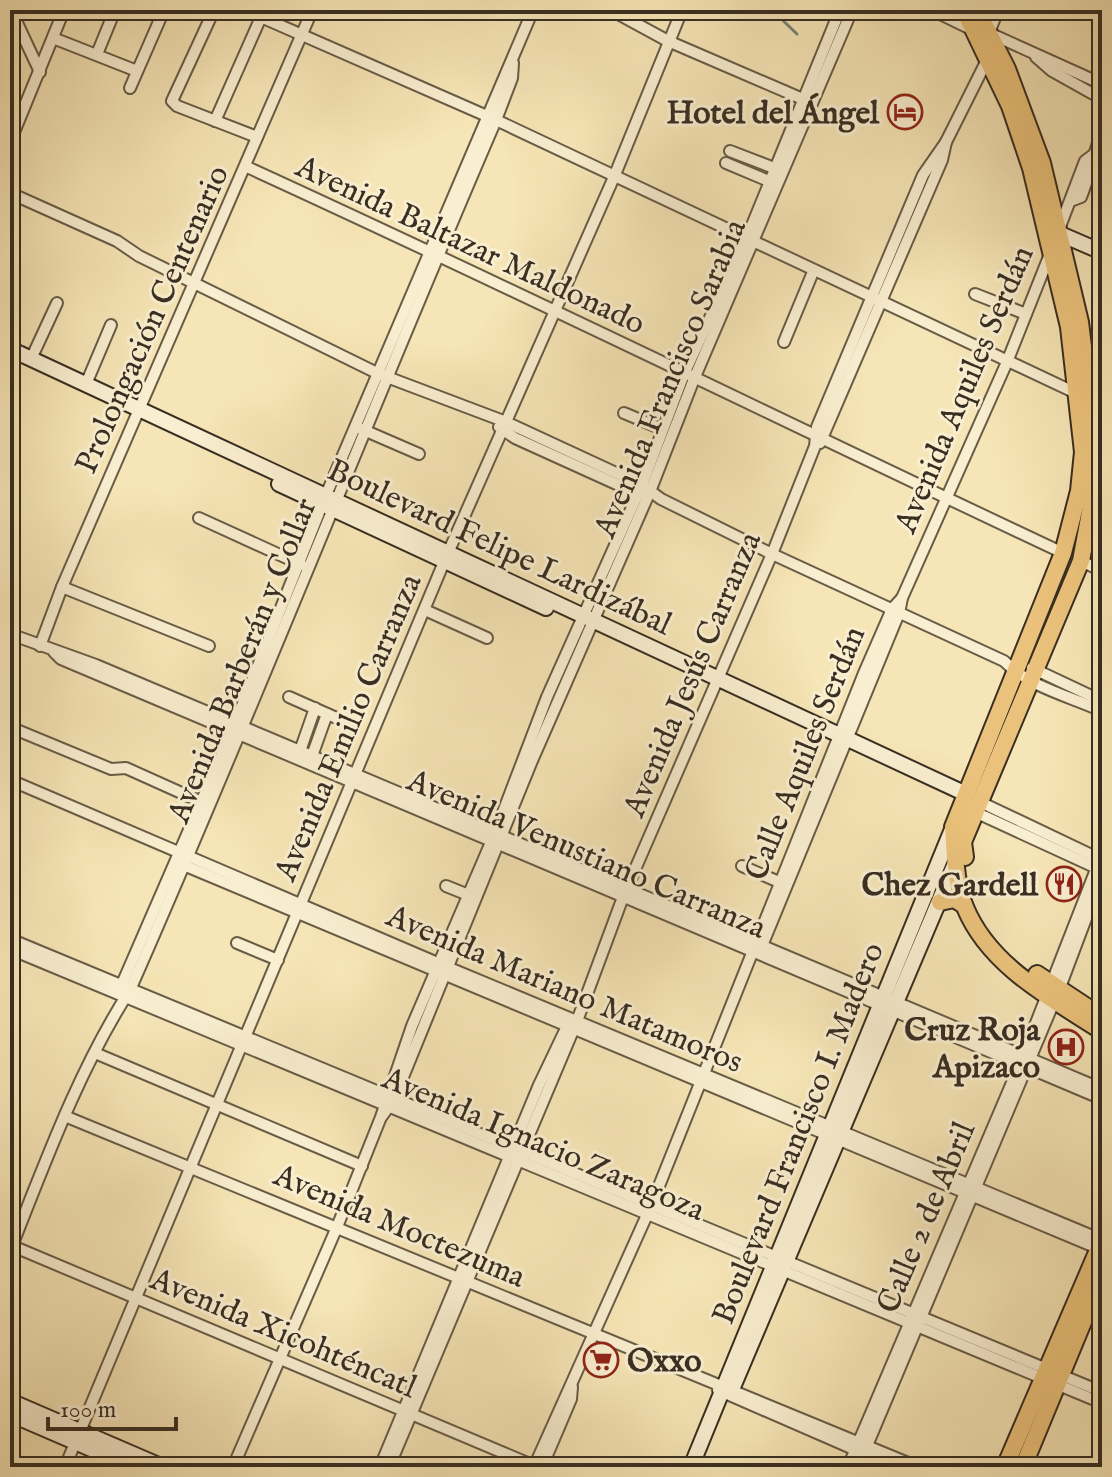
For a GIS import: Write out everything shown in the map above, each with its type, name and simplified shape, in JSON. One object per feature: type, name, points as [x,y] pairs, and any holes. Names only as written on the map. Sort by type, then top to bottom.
[{"type":"main road","points":[[964,10],[982,31],[1029,121],[1080,322],[1096,453],[1086,539]]},
{"type":"main road","points":[[977,10],[988,58],[1010,106],[1031,168],[1050,254],[1091,402]]},
{"type":"main road","points":[[1058,233],[1102,252]]},
{"type":"main road","name":"Boulevard Felipe Lardizábal","points":[[10,349],[36,365],[971,802]]},
{"type":"main road","name":"Boulevard Felipe Lardizábal","points":[[10,359],[36,365],[86,384],[139,413]]},
{"type":"main road","name":"Boulevard Francisco I. Madero","points":[[888,1002],[940,902],[956,861],[971,802],[1063,553],[1079,491],[1091,402]]},
{"type":"main road","points":[[1086,539],[1102,508]]},
{"type":"main road","name":"Boulevard Francisco I. Madero","points":[[1021,670],[1081,561],[1086,539]]},
{"type":"main road","name":"Boulevard Francisco I. Madero","points":[[691,1467],[888,1002],[953,827],[971,802]]},
{"type":"main road","points":[[953,827],[964,905],[995,955],[1054,993],[1102,1017]]},
{"type":"main road","points":[[963,842],[972,895],[994,938],[1054,993],[1102,1031]]},
{"type":"main road","points":[[940,902],[954,899],[964,905]]},
{"type":"main road","points":[[1023,1467],[1052,1377],[1101,1245]]},
{"type":"main road","points":[[1005,1467],[1102,1276]]},
{"type":"main road","name":"Boulevard Francisco I. Madero","points":[[700,1467],[724,1390]]},
{"type":"main road","points":[[10,1401],[133,1467]]},
{"type":"main road","points":[[10,1414],[163,1467]]},
{"type":"street","points":[[11,10],[40,72]]},
{"type":"street","points":[[10,142],[64,10]]},
{"type":"street","points":[[97,54],[115,10]]},
{"type":"street","points":[[130,88],[164,10]]},
{"type":"street","points":[[214,10],[172,101],[257,137]]},
{"type":"street","points":[[245,10],[491,119],[1091,402]]},
{"type":"street","name":"Avenida Barberán y Collar","points":[[11,1247],[238,729],[432,251],[512,78],[513,63],[533,10]]},
{"type":"street","points":[[611,10],[668,41],[807,101]]},
{"type":"street","name":"Avenida Emilio Carranza","points":[[65,1467],[219,1106],[446,558],[552,310],[614,177],[682,10]]},
{"type":"street","name":"Avenida Francisco Sarabia","points":[[645,492],[662,429],[750,242],[840,10]]},
{"type":"street","name":"Avenida Francisco Sarabia","points":[[807,101],[852,10]]},
{"type":"street","points":[[932,10],[1035,55],[1059,62],[1102,84]]},
{"type":"street","points":[[982,31],[998,10]]},
{"type":"street","name":"Prolongación Centenario","points":[[40,646],[62,587],[247,167],[311,13]]},
{"type":"street","points":[[215,121],[261,17]]},
{"type":"street","points":[[53,38],[137,71]]},
{"type":"street","points":[[1035,55],[1052,71],[1102,99]]},
{"type":"street","name":"Avenida Jesús Carranza","points":[[380,1467],[465,1280],[543,1087],[574,1021],[878,302],[923,175],[946,142],[988,58]]},
{"type":"street","name":"Avenida Aquiles Serdán","points":[[896,611],[1007,362],[1073,200],[1071,193],[1102,132]]},
{"type":"street","points":[[774,183],[725,165],[732,146],[780,170]]},
{"type":"street","name":"Avenida Baltazar Maldonado","points":[[247,167],[432,251],[817,442],[1063,553]]},
{"type":"street","points":[[10,193],[117,241],[139,256],[383,375],[492,419],[772,554],[1100,705]]},
{"type":"street","points":[[784,342],[813,272]]},
{"type":"street","points":[[975,294],[1026,314]]},
{"type":"street","points":[[36,365],[57,303]]},
{"type":"street","points":[[86,384],[111,325]]},
{"type":"street","name":"Avenida Francisco Sarabia","points":[[233,1467],[337,1227],[416,1028],[497,839],[528,762],[547,697],[587,622],[645,492],[689,376]]},
{"type":"street","points":[[624,413],[662,429]]},
{"type":"street","points":[[360,428],[419,454]]},
{"type":"street","points":[[199,518],[302,565]]},
{"type":"street","points":[[1081,561],[1102,571]]},
{"type":"street","points":[[62,587],[209,646]]},
{"type":"street","points":[[425,610],[487,638]]},
{"type":"street","name":"Calle Aquiles Serdán","points":[[537,1467],[565,1394],[572,1386],[650,1210],[701,1078],[896,611]]},
{"type":"street","name":"Avenida Venustiano Carranza","points":[[10,634],[54,652],[65,652],[145,690],[421,808],[715,929],[756,951],[888,1002],[1025,1061],[1102,1099]]},
{"type":"street","points":[[289,697],[350,724]]},
{"type":"street","points":[[300,751],[315,708]]},
{"type":"street","points":[[312,756],[327,714]]},
{"type":"street","points":[[12,728],[111,769],[126,768],[206,804]]},
{"type":"street","name":"Avenida Venustiano Carranza","points":[[238,729],[312,756],[356,779]]},
{"type":"street","name":"Avenida Mariano Matamoros","points":[[10,780],[182,859],[244,885],[301,903],[368,939]]},
{"type":"street","name":"Boulevard Felipe Lardizábal","points":[[971,802],[1101,865]]},
{"type":"street","name":"Calle 2 de Abril","points":[[848,1467],[861,1447],[1054,993],[1101,865]]},
{"type":"street","points":[[742,866],[784,884]]},
{"type":"street","name":"Avenida Mariano Matamoros","points":[[244,885],[296,915],[368,939],[574,1021],[635,1050],[1101,1245]]},
{"type":"street","points":[[446,886],[472,897]]},
{"type":"street","name":"Avenida Ignacio Zaragoza","points":[[10,939],[122,995]]},
{"type":"street","points":[[237,943],[278,960]]},
{"type":"street","name":"Avenida Ignacio Zaragoza","points":[[10,949],[188,1019],[778,1263],[1052,1377],[1102,1403]]},
{"type":"street","points":[[95,1053],[362,1166]]},
{"type":"street","name":"Avenida Venustiano Carranza","points":[[1025,1061],[1102,1089]]},
{"type":"street","name":"Avenida Moctezuma","points":[[67,1117],[465,1280],[892,1462],[918,1467]]},
{"type":"street","name":"Avenida Xicohténcatl","points":[[11,1247],[537,1467]]},
{"type":"street","name":"Avenida Ignacio Zaragoza","points":[[1052,1377],[1102,1392]]},
{"type":"street","name":"Avenida Jesús Carranza","points":[[389,1467],[407,1412]]},
{"type":"street","name":"Calle 2 de Abril","points":[[858,1467],[861,1447]]},
{"type":"waterway","points":[[772,10],[797,34]]},
{"type":"place","name":"Hotel del Ángel","points":[[905,112]]},
{"type":"place","name":"Chez Gardell","points":[[1064,884]]},
{"type":"place","name":"Cruz Roja Apizaco","points":[[1066,1047]]},
{"type":"place","name":"Oxxo","points":[[601,1360]]}]
